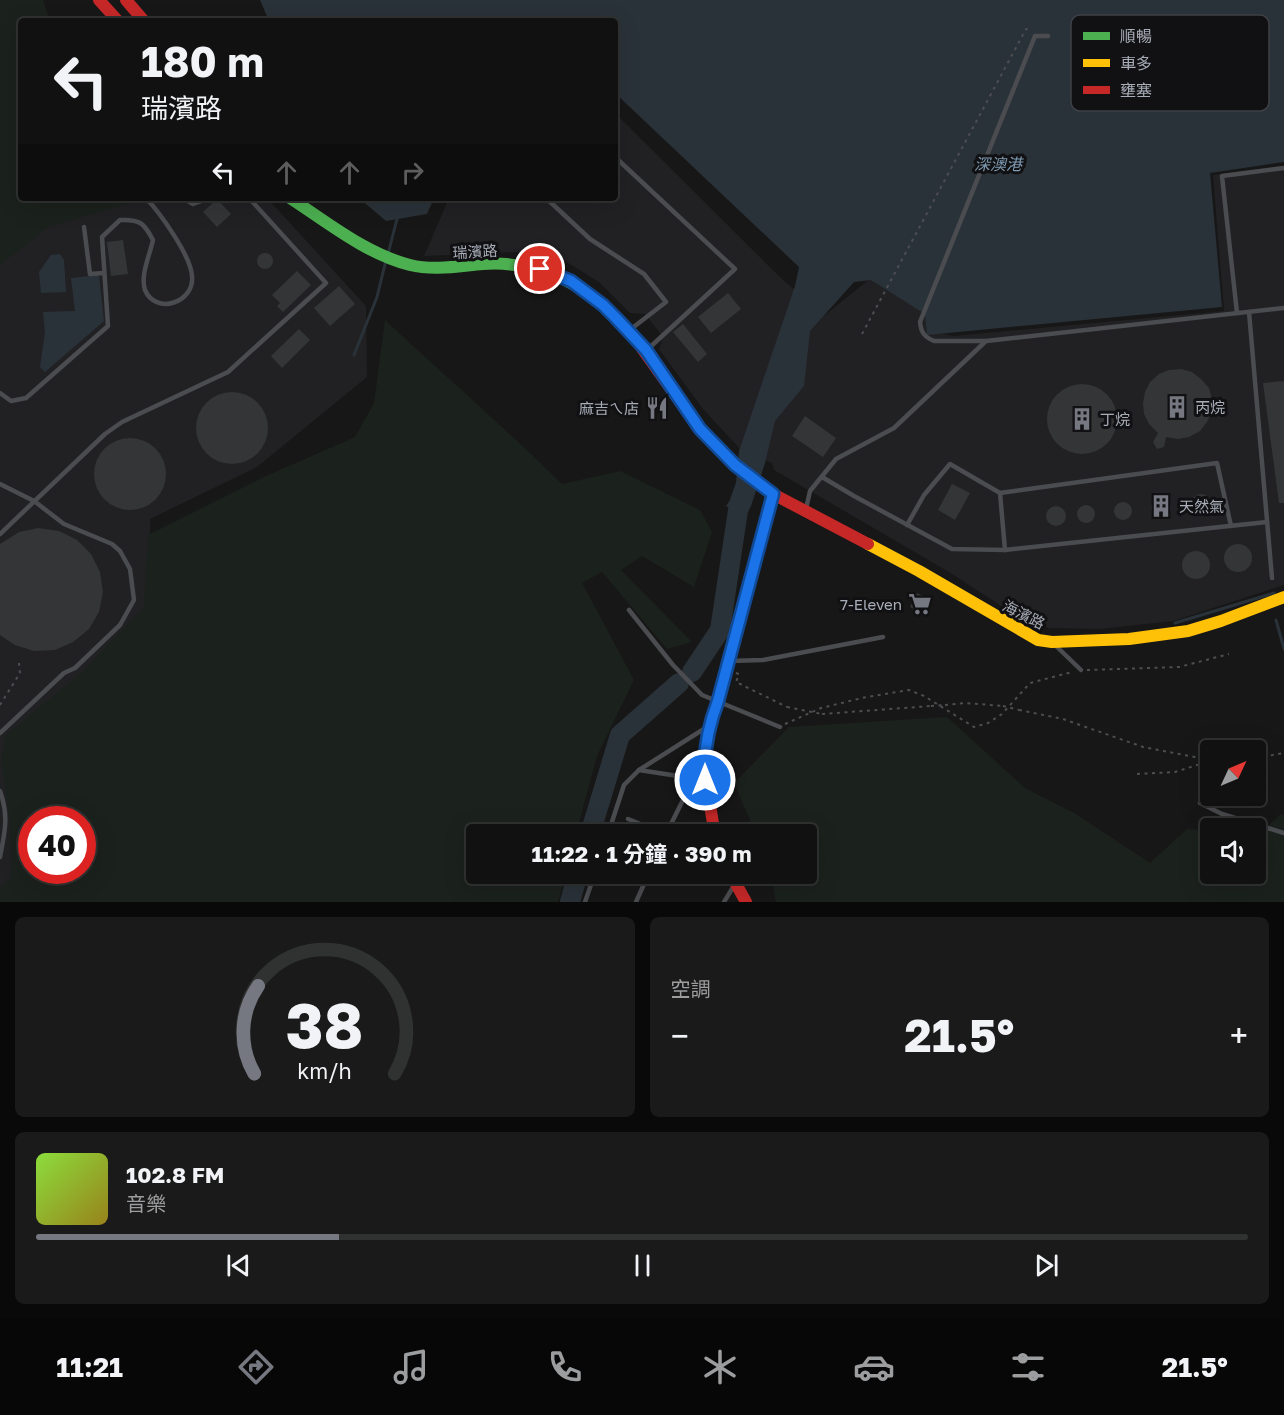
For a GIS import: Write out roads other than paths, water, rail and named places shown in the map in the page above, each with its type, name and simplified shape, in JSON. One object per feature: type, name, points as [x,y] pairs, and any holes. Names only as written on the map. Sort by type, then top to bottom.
[{"type":"main road","points":[[99,0],[115,18]]},
{"type":"main road","points":[[126,0],[141,18]]},
{"type":"main road","points":[[295,201],[356,240]]},
{"type":"main road","points":[[311,201],[356,240]]},
{"type":"main road","name":"瑞濱路","points":[[356,240],[406,264],[427,268],[500,264],[540,269],[571,281],[603,305],[630,330],[700,429],[735,465],[773,494]]},
{"type":"main road","points":[[714,824],[705,780],[704,762],[709,726],[718,701],[773,494]]},
{"type":"main road","name":"海濱路","points":[[773,494],[919,571],[1038,640],[1052,642],[1129,639],[1188,631],[1284,597]]},
{"type":"main road","points":[[736,884],[746,902]]},
{"type":"lane","points":[[1047,36],[1035,36],[920,322],[921,331],[926,338],[934,341],[986,341],[1284,308]]},
{"type":"lane","points":[[618,160],[735,269],[646,350]]},
{"type":"lane","points":[[1237,314],[1222,176],[1284,168]]},
{"type":"lane","points":[[0,393],[11,401],[26,398],[108,326],[102,237],[120,220],[134,219],[146,226],[153,240],[145,273],[145,290],[153,300],[163,304],[173,303],[183,299],[191,289],[193,278],[189,262],[149,201]]},
{"type":"lane","points":[[0,534],[105,434],[122,422],[228,372],[326,283],[252,201]]},
{"type":"lane","points":[[549,201],[590,239],[644,274],[666,302],[630,330]]},
{"type":"lane","points":[[84,227],[90,274],[104,273]]},
{"type":"lane","points":[[1249,312],[1272,578]]},
{"type":"lane","points":[[806,511],[810,491],[836,459],[894,428],[986,341]]},
{"type":"lane","points":[[908,525],[924,495],[950,464],[1000,493],[1217,463],[1231,526]]},
{"type":"lane","points":[[822,477],[952,549],[1005,550],[1267,522]]},
{"type":"lane","points":[[0,484],[34,501],[64,524],[112,544],[120,551],[130,569],[134,600],[120,625],[75,668],[64,673],[0,733]]},
{"type":"lane","points":[[1000,493],[1005,550]]},
{"type":"lane","points":[[629,610],[673,665],[702,695],[780,727]]},
{"type":"lane","points":[[729,661],[763,660],[883,637]]},
{"type":"lane","points":[[1052,642],[1081,670]]},
{"type":"lane","points":[[611,824],[624,785],[639,770],[709,726]]},
{"type":"lane","points":[[639,770],[705,780]]},
{"type":"lane","points":[[670,824],[688,790]]},
{"type":"lane","points":[[0,791],[6,807],[6,823],[0,857]]},
{"type":"lane","points":[[1206,806],[1222,814],[1284,833]]},
{"type":"lane","points":[[628,819],[640,824]]},
{"type":"lane","points":[[585,902],[591,884]]},
{"type":"lane","points":[[636,902],[644,884]]},
{"type":"lane","points":[[724,902],[731,884]]},
{"type":"water","name":"深澳港","points":[[260,0],[1284,0],[1284,162],[1210,173],[1222,307],[927,335],[925,314],[871,280],[854,282],[810,331],[804,386],[775,421],[765,463],[746,516],[726,506],[735,493],[739,451],[795,286],[799,267],[618,96],[618,18],[268,18]]},
{"type":"water","points":[[363,201],[433,201],[427,214],[386,221]]},
{"type":"water","points":[[60,254],[64,260],[66,292],[41,293],[39,272],[51,255]]},
{"type":"water","points":[[99,275],[104,321],[45,372],[40,367],[45,332],[43,312],[75,311],[71,278]]},
{"type":"waterway","points":[[388,254],[397,219]]},
{"type":"waterway","points":[[354,355],[377,297],[386,260]]},
{"type":"waterway","points":[[692,672],[720,630],[739,504],[745,487]]},
{"type":"waterway","points":[[1175,623],[1274,593]]},
{"type":"waterway","points":[[1276,620],[1284,649]]},
{"type":"waterway","points":[[593,824],[620,735],[679,683]]},
{"type":"waterway","points":[[570,902],[575,884]]},
{"type":"place","name":"丙烷","points":[[1177,407]]},
{"type":"place","name":"麻吉ㄟ店","points":[[657,408]]},
{"type":"place","name":"丁烷","points":[[1082,419]]},
{"type":"place","name":"天然氣","points":[[1161,506]]},
{"type":"place","name":"7-Eleven","points":[[920,604]]}]
